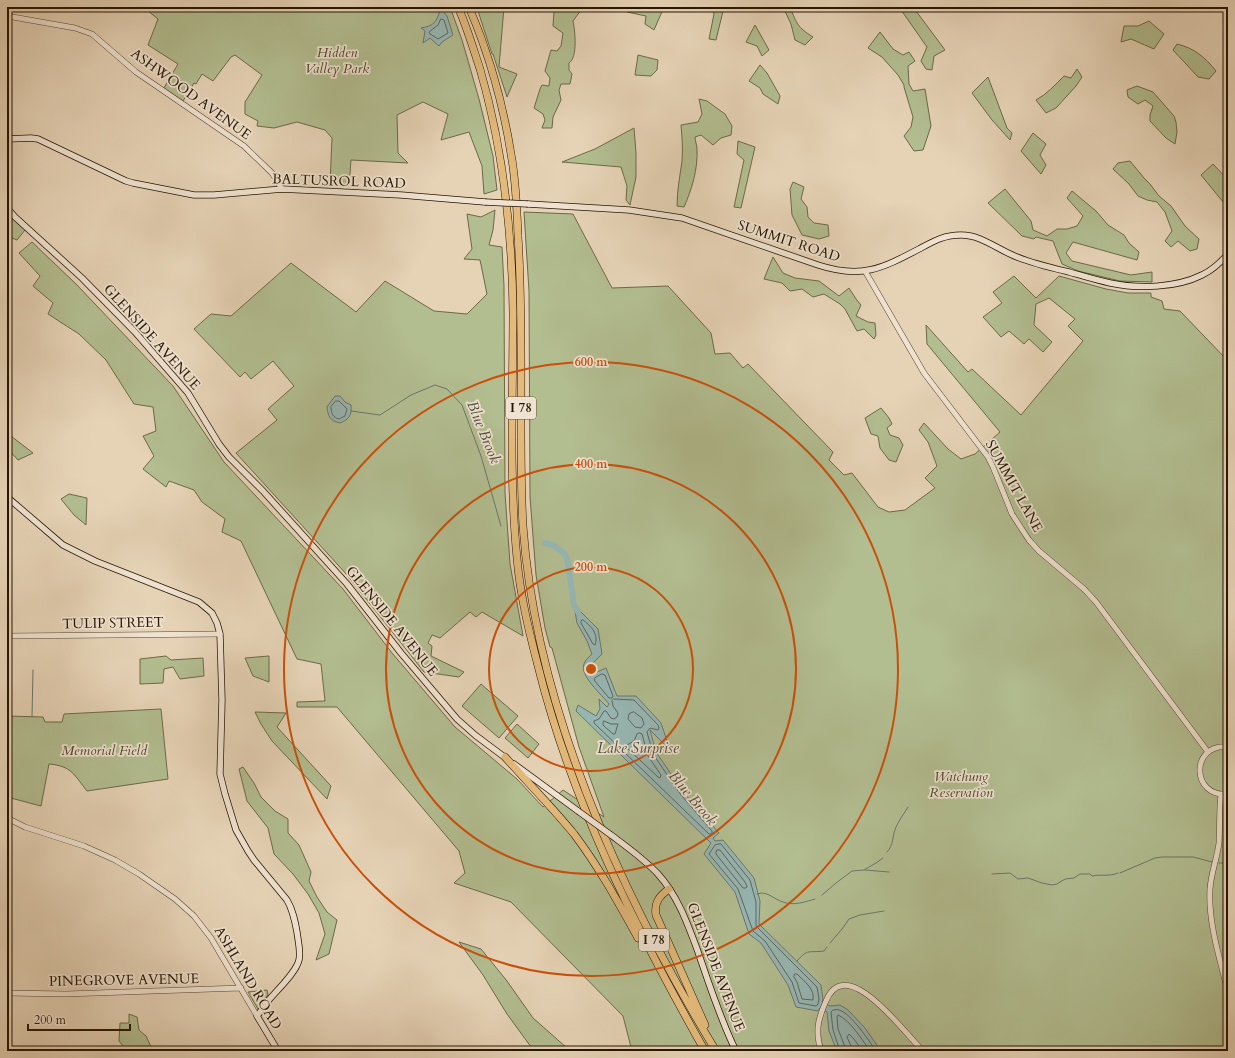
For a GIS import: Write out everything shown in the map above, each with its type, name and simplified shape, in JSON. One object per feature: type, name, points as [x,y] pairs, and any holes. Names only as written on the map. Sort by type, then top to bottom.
[{"type":"highway","name":"I 78","points":[[458,7],[468,28],[488,95],[504,179],[513,309],[513,487],[516,542],[520,582],[530,636],[549,707],[579,798],[613,876],[657,965],[705,1051]]},
{"type":"highway","name":"I 78","points":[[469,7],[491,66],[503,108],[512,156],[516,192],[520,269],[523,520],[528,570],[539,636],[554,695],[574,756],[614,857],[640,913],[677,984],[716,1051]]},
{"type":"highway","points":[[505,757],[542,796],[584,849],[611,889],[650,960],[657,965]]},
{"type":"highway","points":[[669,889],[657,900],[655,908],[656,915],[705,1024],[708,1039]]},
{"type":"main road","name":"BALTUSROL ROAD","points":[[7,139],[38,139],[126,181],[194,196],[282,189],[465,200]]},
{"type":"main road","name":"SUMMIT ROAD","points":[[465,200],[629,210],[682,218],[829,269],[849,272],[865,271],[881,267],[938,238],[961,235],[980,239],[1007,253],[1028,261],[1102,281],[1129,286],[1154,286],[1195,278],[1212,269],[1228,254]]},
{"type":"main road","name":"GLENSIDE AVENUE","points":[[7,208],[82,278],[135,332],[188,393],[219,444],[229,457],[263,491],[347,584],[401,653],[449,710],[469,730],[611,835],[658,874],[669,889],[685,918],[736,1051]]},
{"type":"main road","points":[[7,497],[63,545],[94,561],[199,602],[212,614],[217,623],[220,634],[222,700],[220,774],[225,794],[236,830],[241,839],[254,860],[289,904],[292,911],[300,948],[299,960],[294,971],[267,1001],[257,1016]]},
{"type":"main road","name":"ASHLAND ROAD","points":[[257,1016],[278,1051]]},
{"type":"street","name":"ASHWOOD AVENUE","points":[[7,16],[75,28],[92,34],[136,72],[244,146],[272,173],[282,189]]},
{"type":"street","name":"SUMMIT LANE","points":[[865,271],[924,373],[988,457],[1012,514],[1029,540],[1039,551],[1075,580],[1096,602],[1208,752]]},
{"type":"street","name":"TULIP STREET","points":[[7,636],[220,634]]},
{"type":"street","points":[[1228,747],[1222,746],[1214,748],[1208,752],[1200,765],[1199,774],[1207,788],[1213,792],[1228,794]]},
{"type":"street","points":[[1221,794],[1219,846],[1212,877],[1210,898],[1212,922],[1228,992]]},
{"type":"street","name":"ASHLAND ROAD","points":[[7,818],[25,827],[79,844],[110,857],[139,874],[175,899],[194,916],[211,938],[257,1016]]},
{"type":"street","points":[[821,1051],[818,1032],[821,1013],[832,990],[841,985],[848,985],[860,990],[891,1015],[923,1051]]},
{"type":"street","name":"PINEGROVE AVENUE","points":[[7,993],[81,994],[241,988]]},
{"type":"green space","name":"Hidden Valley Park","points":[[143,7],[450,7],[462,40],[479,99],[493,156],[497,190],[484,194],[482,166],[469,132],[441,140],[448,114],[423,102],[397,115],[398,153],[408,163],[351,160],[349,186],[330,184],[332,138],[325,130],[297,122],[274,128],[257,126],[258,121],[245,114],[245,102],[262,75],[235,55],[231,57],[213,81],[202,74],[196,84],[194,83],[183,101],[164,88],[178,64],[148,45],[158,19]]},
{"type":"green space","points":[[478,7],[504,7],[499,67],[517,74],[507,97],[478,11]]},
{"type":"green space","points":[[553,7],[582,7],[573,21],[575,50],[572,60],[569,63],[569,70],[572,74],[570,84],[561,84],[559,90],[561,100],[553,117],[552,128],[542,128],[545,120],[543,114],[534,108],[542,85],[549,86],[550,78],[545,71],[551,50],[557,51],[561,46],[563,33],[553,26]]},
{"type":"green space","points":[[628,7],[664,7],[654,30],[645,24],[646,16],[627,12]]},
{"type":"green space","points":[[712,7],[724,7],[716,40],[709,39],[714,14]]},
{"type":"green space","points":[[783,7],[790,7],[798,25],[813,37],[805,45],[795,40],[791,24]]},
{"type":"green space","points":[[899,7],[913,7],[945,50],[934,56],[932,70],[926,69],[921,61],[927,47]]},
{"type":"green space","points":[[1149,21],[1164,34],[1154,49],[1131,39],[1121,42],[1124,26],[1138,26]]},
{"type":"green space","points":[[755,25],[769,50],[762,56],[757,46],[746,42]]},
{"type":"green space","points":[[880,32],[893,49],[903,55],[909,52],[915,61],[908,66],[909,84],[913,91],[925,89],[931,126],[923,150],[914,151],[904,136],[911,127],[913,117],[904,85],[898,75],[882,57],[868,48]]},
{"type":"green space","points":[[1177,44],[1189,48],[1199,54],[1208,61],[1216,71],[1209,79],[1198,77],[1173,50]]},
{"type":"green space","points":[[638,55],[658,60],[657,70],[651,76],[635,75]]},
{"type":"green space","points":[[760,65],[767,73],[780,96],[778,104],[763,94],[760,88],[749,81]]},
{"type":"green space","points":[[1077,69],[1082,77],[1076,86],[1056,108],[1046,113],[1036,100],[1064,76],[1071,78]]},
{"type":"green space","points":[[988,77],[1007,128],[1012,133],[1010,140],[992,120],[972,93]]},
{"type":"green space","points":[[1137,86],[1153,92],[1174,116],[1177,132],[1175,144],[1166,138],[1150,121],[1153,106],[1145,100],[1138,104],[1128,97],[1127,90]]},
{"type":"green space","points":[[699,99],[707,101],[725,114],[732,126],[731,135],[721,138],[713,145],[701,135],[695,137],[697,164],[694,179],[684,207],[677,206],[682,161],[681,125],[698,122],[702,114]]},
{"type":"green space","points":[[634,128],[636,177],[630,205],[626,200],[627,186],[621,167],[562,162],[595,149]]},
{"type":"green space","points":[[1033,133],[1046,144],[1040,155],[1046,165],[1041,174],[1021,151]]},
{"type":"green space","points":[[738,141],[755,147],[741,208],[734,207],[744,160],[737,154]]},
{"type":"green space","points":[[1130,161],[1159,196],[1171,206],[1185,226],[1199,239],[1197,249],[1190,251],[1178,241],[1171,247],[1165,241],[1172,231],[1165,212],[1157,202],[1138,196],[1129,184],[1113,169],[1118,163]]},
{"type":"green space","points":[[1213,164],[1228,180],[1228,208],[1201,175]]},
{"type":"green space","points":[[793,182],[804,187],[801,199],[807,207],[808,217],[814,223],[828,225],[829,236],[819,239],[802,235],[792,215],[790,189]]},
{"type":"green space","points":[[1005,189],[1031,221],[1033,230],[1047,236],[1057,229],[1067,229],[1077,226],[1083,216],[1067,198],[1072,191],[1096,211],[1108,225],[1124,235],[1129,243],[1139,252],[1137,260],[1073,242],[1066,253],[1072,261],[1131,275],[1152,272],[1152,282],[1120,281],[1078,271],[1062,264],[1053,241],[1036,237],[1034,239],[1022,236],[988,203]]},
{"type":"green space","points":[[495,210],[493,230],[489,245],[502,247],[504,286],[505,493],[510,564],[523,636],[482,612],[476,617],[470,612],[440,638],[432,635],[428,643],[432,646],[431,656],[464,672],[459,677],[424,672],[348,576],[236,453],[277,420],[268,409],[294,386],[273,361],[251,379],[245,372],[240,377],[194,329],[211,314],[231,316],[291,263],[356,312],[385,281],[434,311],[467,314],[487,294],[480,260],[464,259],[472,249],[467,214],[481,217]]},
{"type":"green space","name":"Watchung Reservation","points":[[524,212],[573,214],[612,288],[668,286],[711,333],[715,354],[730,353],[743,368],[748,364],[833,452],[829,460],[844,475],[852,473],[878,507],[889,512],[905,510],[935,488],[925,478],[937,466],[928,442],[919,430],[924,423],[948,449],[961,459],[975,454],[1000,432],[927,344],[926,325],[968,372],[972,369],[1021,415],[1083,341],[1068,326],[1075,319],[1049,298],[1036,304],[1034,325],[1052,342],[1043,352],[1029,339],[1024,344],[1009,331],[1001,337],[983,317],[1002,303],[993,292],[1014,276],[1036,298],[1059,276],[1106,289],[1128,293],[1151,293],[1151,297],[1162,301],[1164,309],[1180,311],[1228,361],[1228,1051],[632,1051],[623,1016],[511,902],[454,883],[465,873],[459,851],[337,707],[297,707],[297,702],[325,701],[321,664],[297,659],[241,541],[222,532],[225,519],[202,502],[194,490],[169,481],[166,487],[143,469],[154,456],[143,436],[156,431],[153,407],[134,404],[106,360],[79,334],[48,314],[53,303],[33,286],[40,276],[19,253],[32,242],[76,284],[173,386],[224,462],[343,589],[392,653],[455,727],[517,779],[543,807],[563,790],[604,817],[579,747],[552,648],[550,647],[545,628],[536,575],[530,497],[529,291]]},
{"type":"green space","points":[[7,213],[25,230],[17,240],[7,236]]},
{"type":"green space","points":[[773,257],[783,273],[795,278],[819,281],[839,296],[849,288],[861,305],[856,316],[868,322],[875,323],[876,335],[874,339],[864,329],[857,331],[845,309],[824,294],[813,297],[802,289],[790,291],[782,283],[764,279]]},
{"type":"green space","points":[[881,408],[892,424],[887,428],[890,435],[899,438],[903,445],[896,462],[889,460],[880,448],[878,436],[871,434],[865,418]]},
{"type":"green space","points":[[7,433],[33,453],[18,460],[7,448]]},
{"type":"green space","points":[[69,494],[87,498],[86,525],[74,515],[61,499]]},
{"type":"green space","points":[[166,656],[171,660],[203,658],[204,676],[180,679],[173,667],[164,669],[163,683],[140,684],[140,659]]},
{"type":"green space","points":[[269,656],[269,682],[253,676],[245,658]]},
{"type":"green space","points":[[481,684],[518,716],[499,738],[462,706]]},
{"type":"green space","name":"Memorial Field","points":[[161,709],[168,779],[87,791],[68,769],[49,764],[41,806],[7,797],[7,716],[43,717],[45,722],[62,722],[64,714]]},
{"type":"green space","points":[[255,712],[286,713],[277,727],[331,786],[327,799],[272,741]]},
{"type":"green space","points":[[517,724],[539,744],[528,758],[505,738]]},
{"type":"green space","points":[[243,767],[254,783],[261,797],[275,811],[288,819],[288,833],[299,845],[311,872],[309,881],[327,912],[337,920],[329,954],[316,960],[325,934],[319,913],[308,894],[293,874],[274,854],[268,828],[247,801],[239,769]]},
{"type":"green space","points":[[459,942],[481,949],[507,981],[533,1018],[567,1048],[562,1051],[534,1051],[507,1014],[483,975]]},
{"type":"green space","points":[[267,990],[268,995],[258,1009],[248,992]]},
{"type":"green space","points":[[129,1014],[137,1017],[139,1030],[146,1036],[153,1051],[127,1051],[119,1041],[120,1023],[129,1023]]},
{"type":"water","points":[[442,10],[447,16],[453,35],[442,42],[439,46],[430,38],[423,43],[425,31],[421,28],[432,25]]},
{"type":"water","points":[[335,396],[340,396],[345,402],[351,405],[349,417],[340,423],[332,419],[327,410],[327,407]]},
{"type":"water","name":"Lake Surprise","points":[[574,605],[598,629],[602,654],[587,669],[590,675],[606,668],[617,696],[636,696],[661,723],[670,750],[650,730],[656,752],[684,793],[719,833],[713,838],[715,841],[723,840],[754,878],[760,901],[759,924],[821,985],[822,1002],[830,1006],[840,1005],[848,1010],[865,1028],[881,1051],[837,1051],[829,1031],[827,1012],[820,1008],[818,1011],[796,1007],[788,985],[761,943],[749,934],[735,892],[704,854],[711,843],[576,711],[578,705],[596,716],[600,709],[599,699],[607,707],[609,704],[592,685],[583,669],[586,660],[592,654],[577,623]]},
{"type":"waterway","name":"Blue Brook","points":[[351,411],[380,415],[411,395],[435,385],[447,389],[462,405],[481,456],[501,526]]},
{"type":"waterway","name":"Blue Brook","points":[[545,543],[553,545],[565,554],[568,564],[574,605],[578,612]]},
{"type":"waterway","points":[[32,717],[33,670]]},
{"type":"waterway","points":[[887,852],[891,846],[896,827],[908,807]]},
{"type":"waterway","points":[[1120,873],[1155,858],[1162,857],[1193,857],[1212,862]]},
{"type":"waterway","points":[[822,895],[852,871],[864,870],[883,858]]},
{"type":"waterway","points":[[1219,863],[1228,863]]},
{"type":"waterway","points":[[865,870],[889,872]]},
{"type":"waterway","points":[[992,874],[1010,873],[1018,879],[1028,878],[1052,885],[1065,879],[1074,878],[1080,874],[1090,874],[1092,876],[1118,873]]},
{"type":"waterway","points":[[757,894],[764,893],[779,901],[791,904],[815,899]]},
{"type":"waterway","points":[[830,943],[849,919],[860,915],[884,911]]},
{"type":"waterway","points":[[797,961],[806,953],[824,951],[827,947]]}]
